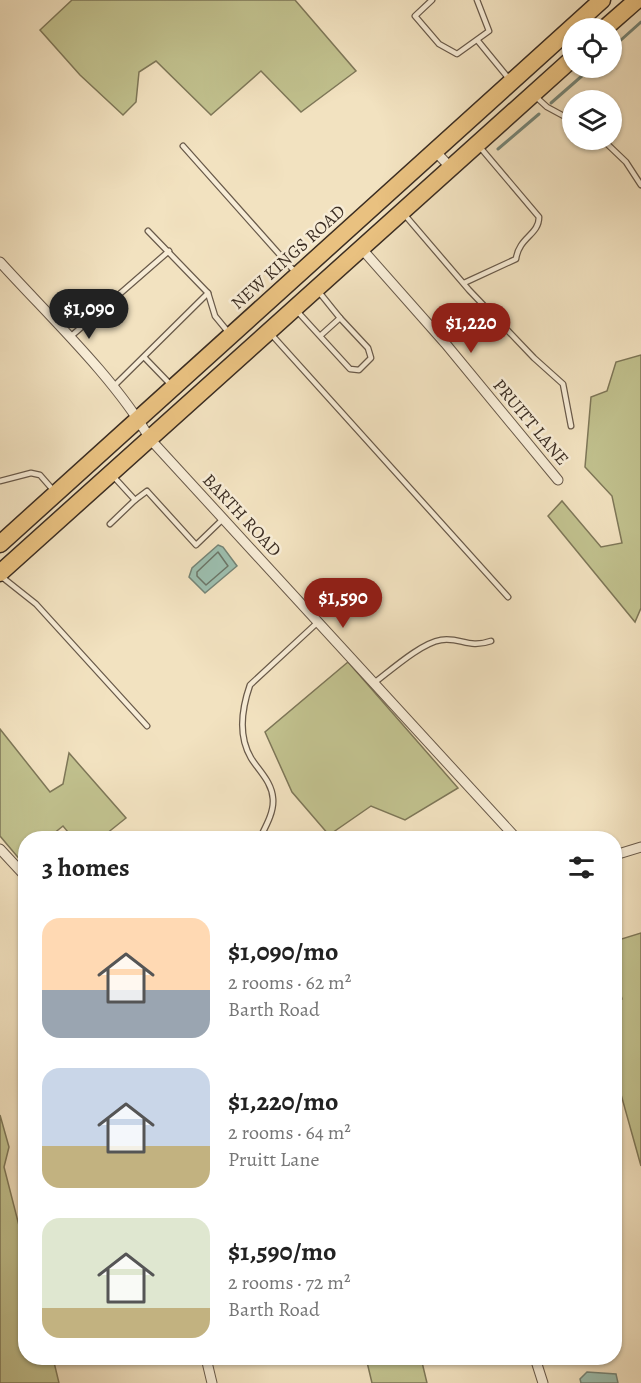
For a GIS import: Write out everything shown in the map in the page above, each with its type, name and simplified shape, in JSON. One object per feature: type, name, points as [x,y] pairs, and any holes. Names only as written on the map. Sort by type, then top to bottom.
[{"type":"highway","name":"NEW KINGS ROAD","points":[[0,544],[602,0]]},
{"type":"highway","points":[[616,18],[637,0]]},
{"type":"highway","points":[[0,574],[562,68]]},
{"type":"street","points":[[435,151],[451,168]]},
{"type":"street","name":"PRUITT LANE","points":[[361,248],[445,343],[558,480]]},
{"type":"street","name":"BARTH ROAD","points":[[0,262],[113,387],[138,419],[150,439],[510,831]]},
{"type":"street","points":[[622,853],[641,847]]},
{"type":"street","points":[[0,849],[18,869]]},
{"type":"street","points":[[208,1365],[212,1383]]},
{"type":"street","points":[[537,1365],[543,1383]]},
{"type":"lane","points":[[432,0],[415,16],[439,45],[457,54],[489,31],[477,0]]},
{"type":"lane","points":[[478,41],[512,82]]},
{"type":"lane","points":[[533,94],[547,107],[562,115]]},
{"type":"lane","points":[[464,283],[516,259],[519,246],[537,228],[539,222],[539,217],[478,144]]},
{"type":"lane","points":[[183,146],[298,275]]},
{"type":"lane","points":[[613,150],[626,162],[641,185]]},
{"type":"lane","points":[[402,212],[534,358],[563,384],[571,426]]},
{"type":"lane","points":[[148,231],[208,293],[215,316],[231,335]]},
{"type":"lane","points":[[69,338],[169,251]]},
{"type":"lane","points":[[295,309],[350,369],[359,370],[371,354],[317,289]]},
{"type":"lane","points":[[113,387],[208,293]]},
{"type":"lane","points":[[320,336],[340,318]]},
{"type":"lane","points":[[269,332],[508,597]]},
{"type":"lane","points":[[144,357],[173,387]]},
{"type":"lane","points":[[0,481],[31,473],[40,475],[56,493]]},
{"type":"lane","points":[[111,474],[135,500]]},
{"type":"lane","points":[[110,524],[147,491],[196,545],[223,519]]},
{"type":"lane","points":[[0,574],[36,604],[147,726]]},
{"type":"lane","points":[[264,831],[273,808],[273,796],[245,745],[242,726],[250,685],[318,622]]},
{"type":"lane","points":[[374,682],[440,640],[462,641],[477,646],[491,641]]},
{"type":"green space","points":[[72,0],[295,0],[356,71],[301,112],[261,71],[211,115],[156,61],[139,72],[136,102],[123,115],[80,75],[40,30]]},
{"type":"green space","points":[[641,355],[641,608],[635,622],[548,516],[562,501],[601,547],[622,543],[612,496],[585,467],[591,397],[607,391],[616,362]]},
{"type":"green space","points":[[348,662],[458,788],[405,820],[371,806],[335,831],[326,831],[292,792],[265,732]]},
{"type":"green space","points":[[0,729],[50,792],[63,784],[69,753],[126,818],[110,831],[67,831],[63,826],[57,831],[18,831],[18,857],[0,836]]},
{"type":"green space","points":[[641,933],[641,1166],[622,1098],[622,939]]},
{"type":"green space","points":[[0,1115],[9,1147],[4,1167],[18,1222],[18,1365],[55,1365],[59,1383],[0,1383]]},
{"type":"green space","points":[[368,1365],[423,1365],[427,1383],[372,1383]]},
{"type":"water","points":[[218,545],[223,547],[237,566],[205,593],[189,577],[192,568]]},
{"type":"water","points":[[587,1372],[616,1374],[618,1383],[581,1383],[580,1379]]},
{"type":"waterway","points":[[622,39],[641,22]]},
{"type":"waterway","points":[[551,103],[580,78]]},
{"type":"waterway","points":[[498,149],[539,114]]}]
